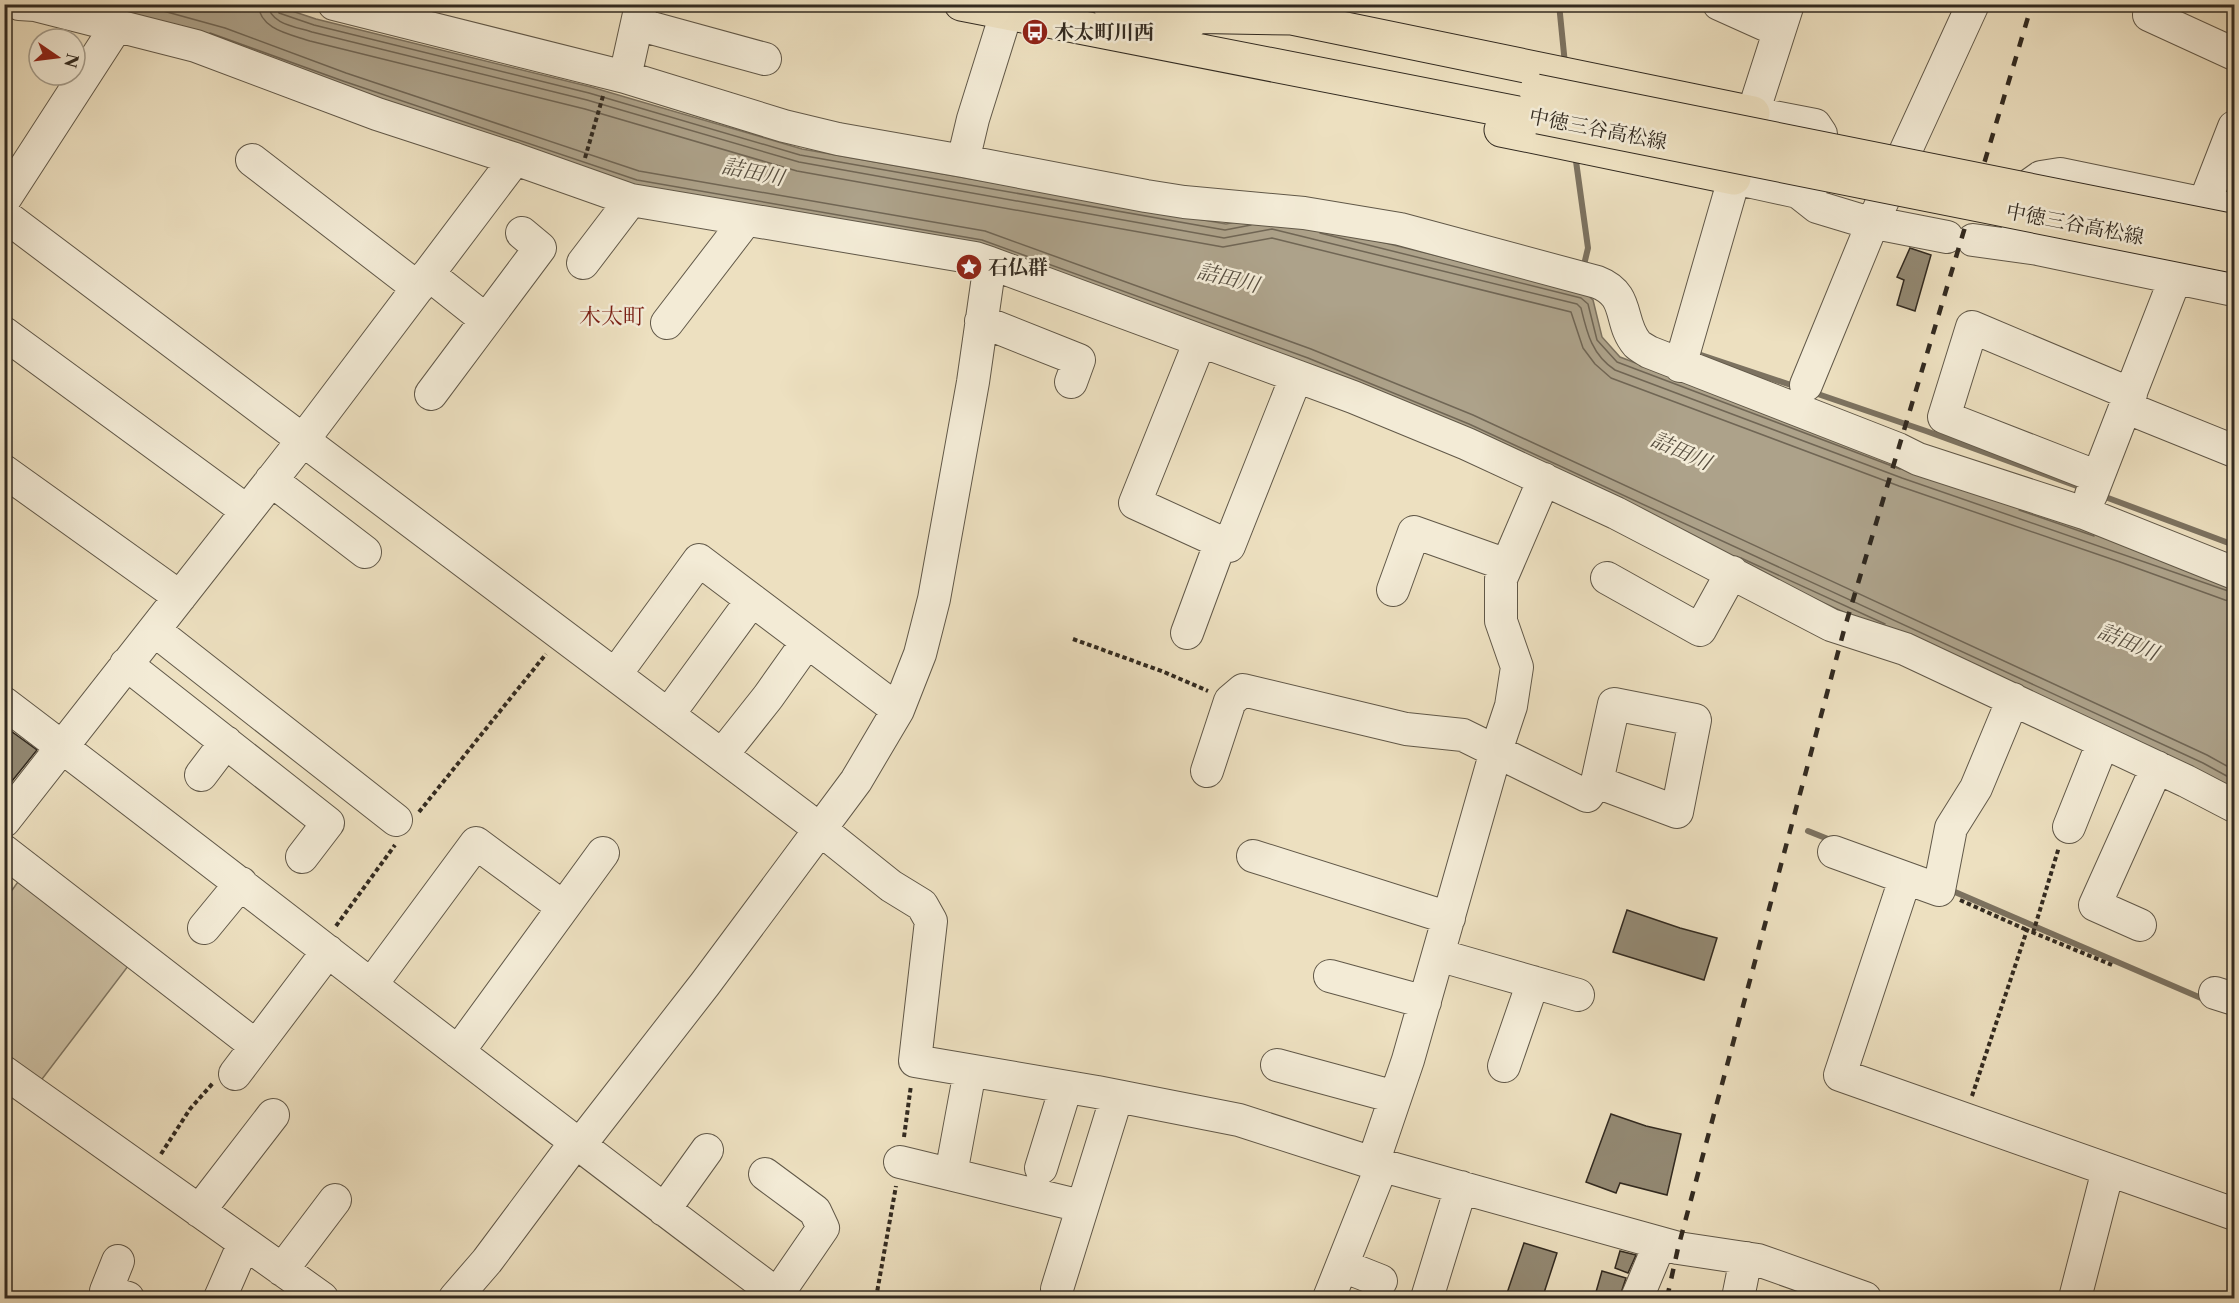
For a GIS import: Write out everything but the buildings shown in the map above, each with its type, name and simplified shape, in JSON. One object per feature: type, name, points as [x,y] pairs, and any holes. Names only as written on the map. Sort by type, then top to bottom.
[{"type":"main road","name":"中徳三谷高松線","points":[[961,4],[1007,9],[1187,48],[1538,104],[2235,231]]},
{"type":"main road","name":"中徳三谷高松線","points":[[1109,4],[1172,16],[1538,104],[2235,256]]},
{"type":"main road","points":[[1172,16],[1292,18],[1753,113]]},
{"type":"main road","points":[[1187,48],[1235,73],[1328,96],[1734,178]]},
{"type":"street","points":[[19,4],[34,5],[196,46],[376,114],[631,200],[975,258],[990,263],[1353,397],[1467,444],[1616,513],[1831,625],[1905,649],[2235,806]]},
{"type":"street","points":[[334,4],[615,82],[838,139],[963,160],[1175,201],[1304,213],[1389,227],[1597,282],[1607,286],[1618,296],[1629,329],[1637,344],[1649,352],[1898,449],[1918,459],[2084,513],[2235,573]]},
{"type":"street","points":[[1680,366],[1753,113],[1784,18],[1719,4]]},
{"type":"street","points":[[1806,385],[1873,222],[1973,4]]},
{"type":"street","points":[[963,160],[973,119],[1007,9]]},
{"type":"street","points":[[615,82],[639,14],[765,59]]},
{"type":"street","points":[[2149,15],[2235,54]]},
{"type":"street","points":[[4,200],[116,27]]},
{"type":"street","points":[[1734,178],[1798,192],[1812,189],[1821,134],[1815,125],[1753,113]]},
{"type":"street","points":[[2084,513],[2175,278],[2220,207],[2235,127]]},
{"type":"street","points":[[4,821],[303,440],[515,159]]},
{"type":"street","points":[[252,160],[423,281],[486,320]]},
{"type":"street","points":[[2038,249],[2023,240],[2016,227],[2024,189],[2040,177],[2061,174],[2220,207]]},
{"type":"street","points":[[1798,192],[1817,207],[1873,222],[1960,239],[2038,249],[2235,290]]},
{"type":"street","points":[[583,263],[631,200]]},
{"type":"street","points":[[4,215],[722,755],[891,886],[922,905],[931,921],[915,1061],[1239,1120],[1378,1164],[1660,1244],[1758,1260],[1864,1299]]},
{"type":"street","points":[[667,322],[746,220]]},
{"type":"street","points":[[431,394],[540,248],[522,233]]},
{"type":"street","points":[[456,1299],[821,830],[856,781],[898,710],[920,654],[934,599],[973,382],[990,263]]},
{"type":"street","points":[[981,321],[1078,363]]},
{"type":"street","points":[[2098,477],[1944,417],[1972,327],[2235,451]]},
{"type":"street","points":[[4,333],[247,512]]},
{"type":"street","points":[[1200,341],[1135,503],[1229,546],[1296,377]]},
{"type":"street","points":[[4,471],[180,597]]},
{"type":"street","points":[[1329,1299],[1343,1266],[1378,1164],[1395,1097],[1511,706],[1517,667],[1501,621],[1501,579],[1544,479]]},
{"type":"street","points":[[271,480],[365,552]]},
{"type":"street","points":[[1393,590],[1413,532],[1507,565]]},
{"type":"street","points":[[1187,633],[1221,542]]},
{"type":"street","points":[[615,675],[699,560],[898,710]]},
{"type":"street","points":[[1607,578],[1700,630],[1732,572]]},
{"type":"street","points":[[668,715],[752,600]]},
{"type":"street","points":[[154,630],[404,825]]},
{"type":"street","points":[[722,755],[768,697],[807,642]]},
{"type":"street","points":[[126,664],[328,823],[302,857]]},
{"type":"street","points":[[1207,771],[1230,701],[1244,690],[1406,729],[1463,735],[1587,796],[1597,782]]},
{"type":"street","points":[[1834,852],[1905,879],[1940,885],[1951,828],[1976,788],[2013,699]]},
{"type":"street","points":[[4,703],[779,1297],[822,1228],[814,1211],[765,1174]]},
{"type":"street","points":[[201,775],[226,742]]},
{"type":"street","points":[[2069,827],[2103,742]]},
{"type":"street","points":[[2140,925],[2095,905],[2157,767]]},
{"type":"street","points":[[371,985],[476,843],[563,907]]},
{"type":"street","points":[[4,851],[256,1046]]},
{"type":"street","points":[[458,1052],[603,853]]},
{"type":"street","points":[[1253,856],[1449,918]]},
{"type":"street","points":[[1905,879],[1840,1075],[2235,1214]]},
{"type":"street","points":[[204,928],[241,883]]},
{"type":"street","points":[[235,1074],[325,948]]},
{"type":"street","points":[[1438,955],[1578,995]]},
{"type":"street","points":[[1330,975],[1425,1002]]},
{"type":"street","points":[[1504,1066],[1533,982]]},
{"type":"street","points":[[1277,1065],[1395,1097]]},
{"type":"street","points":[[951,1174],[970,1071]]},
{"type":"street","points":[[4,1072],[322,1299]]},
{"type":"street","points":[[1041,1168],[1066,1087]]},
{"type":"street","points":[[1056,1288],[1117,1096]]},
{"type":"street","points":[[199,1211],[273,1115]]},
{"type":"street","points":[[664,1210],[707,1150]]},
{"type":"street","points":[[900,1162],[1081,1206]]},
{"type":"street","points":[[2075,1299],[2108,1170]]},
{"type":"street","points":[[1427,1299],[1461,1187]]},
{"type":"street","points":[[282,1270],[335,1200]]},
{"type":"street","points":[[220,1299],[244,1243]]},
{"type":"street","points":[[1637,1299],[1660,1244]]},
{"type":"street","points":[[1738,1299],[1746,1258]]},
{"type":"street","points":[[113,1296],[118,1261]]},
{"type":"street","points":[[1343,1266],[1381,1281]]},
{"type":"path","points":[[583,164],[615,82]]},
{"type":"path","points":[[325,948],[404,825],[562,635]]},
{"type":"path","points":[[1073,639],[1164,672],[1230,701]]},
{"type":"path","points":[[2034,933],[2063,834],[2069,827]]},
{"type":"path","points":[[1940,885],[2027,930],[2112,965]]},
{"type":"path","points":[[1965,1119],[2027,930]]},
{"type":"path","points":[[147,1174],[190,1108],[219,1075],[228,1070],[235,1074]]},
{"type":"shaded area","points":[[25,872],[135,957],[36,1087],[5,1064],[5,900]]},
{"type":"water","name":"詰田川","points":[[50,5],[274,5],[316,19],[591,87],[802,149],[1226,224],[1272,215],[1584,292],[1593,300],[1602,337],[1620,357],[1906,465],[2234,580],[2234,796],[2197,776],[1464,436],[978,253],[634,193]]},
{"type":"waterway","points":[[1559,4],[1565,64]]},
{"type":"waterway","points":[[1575,154],[1588,248],[1583,269]]},
{"type":"waterway","points":[[1695,353],[1797,387]]},
{"type":"waterway","points":[[1812,392],[2085,489]]},
{"type":"waterway","points":[[2100,495],[2234,545]]},
{"type":"waterway","points":[[1808,831],[1833,841]]},
{"type":"waterway","points":[[1948,889],[2208,1001]]},
{"type":"railway","points":[[1667,1298],[1678,1248],[1844,630],[2032,4]]},
{"type":"place","name":"木太町川西","points":[[1035,32]]},
{"type":"place","name":"石仏群","points":[[969,267]]},
{"type":"district","name":"木太町","points":[[612,316]]}]
